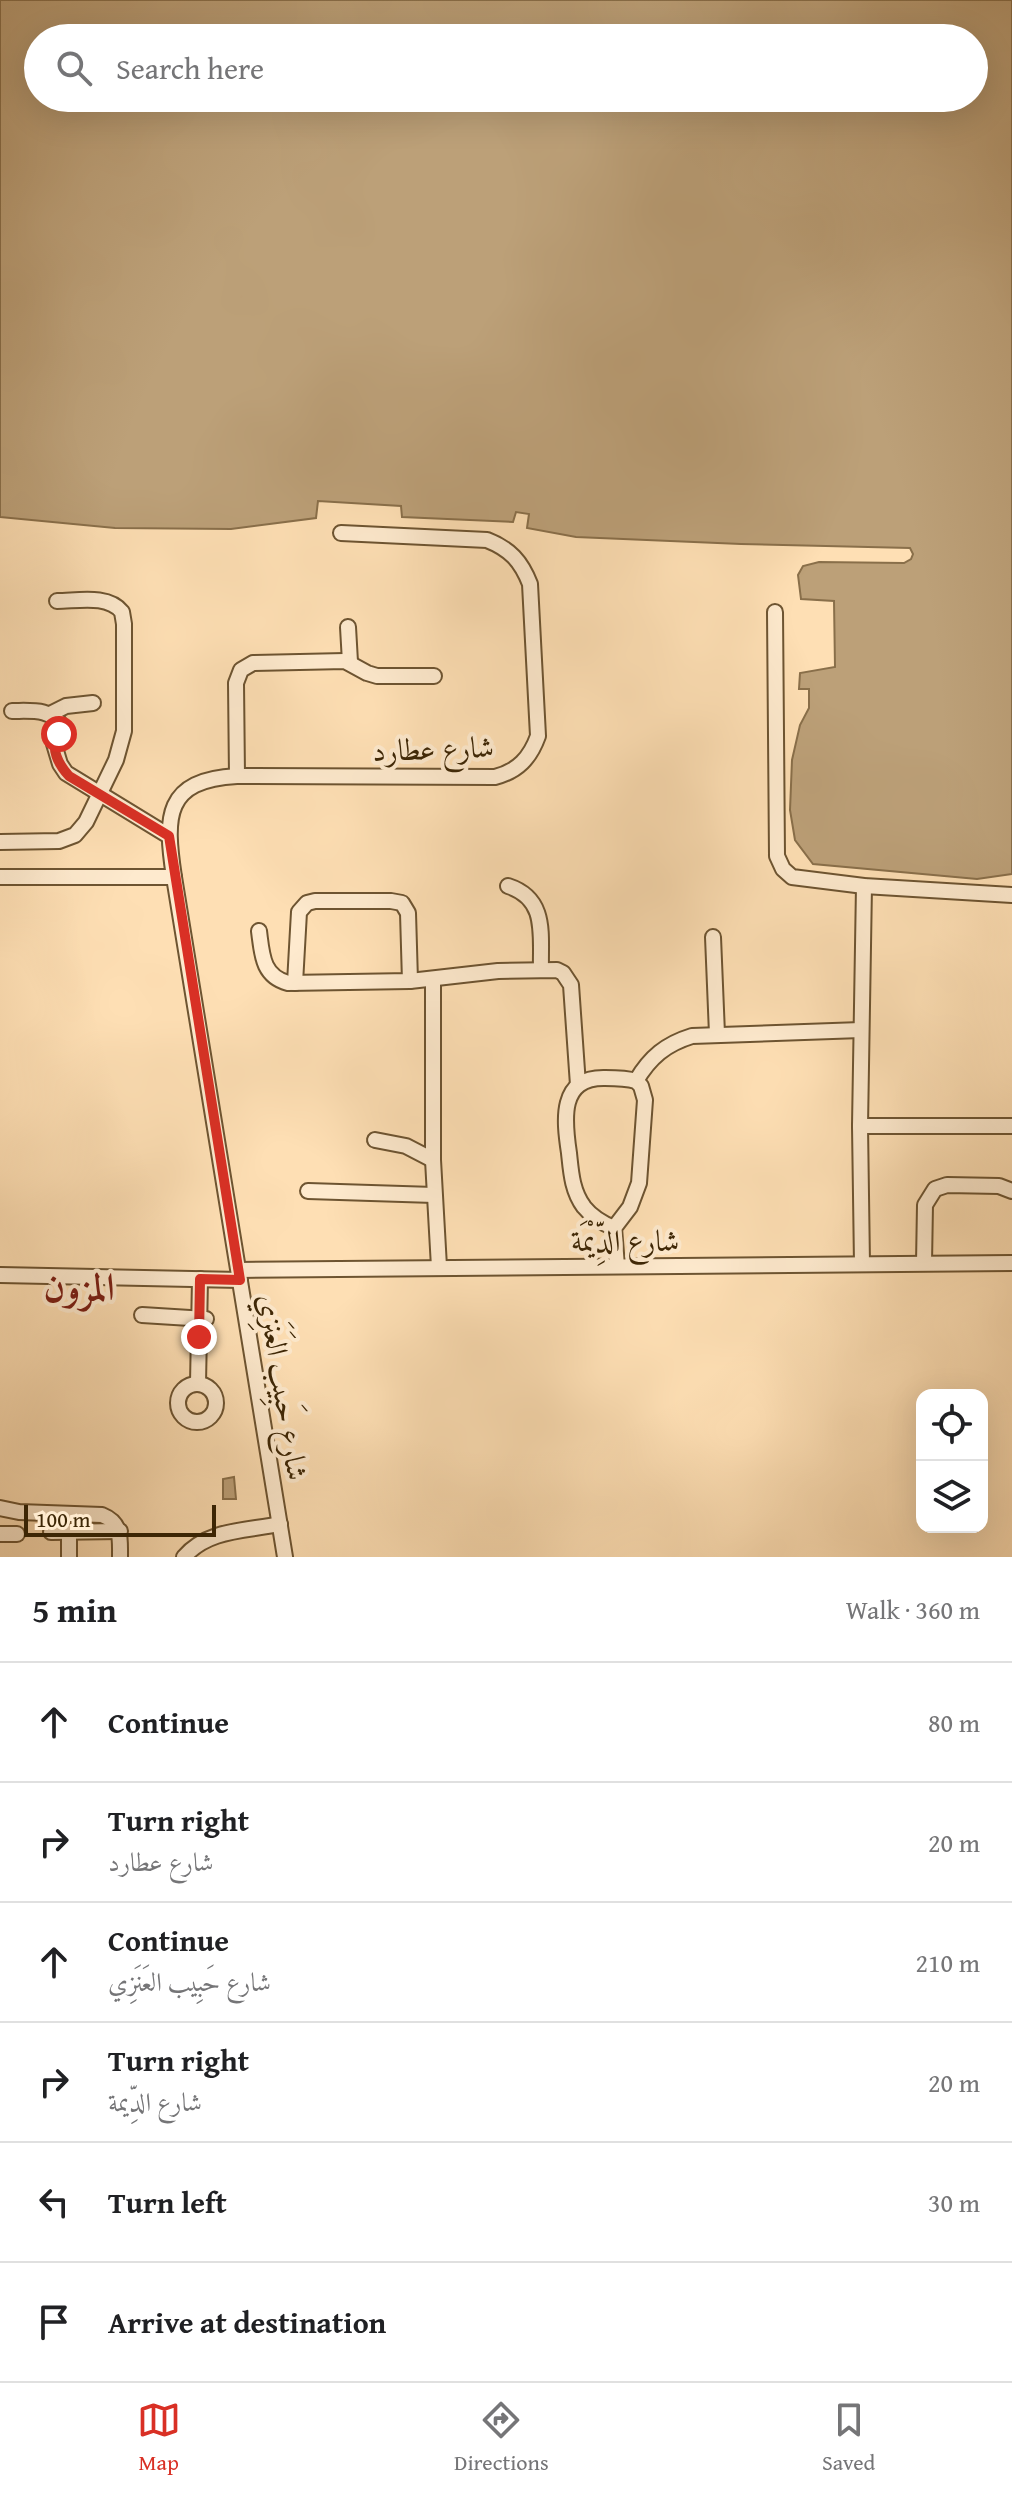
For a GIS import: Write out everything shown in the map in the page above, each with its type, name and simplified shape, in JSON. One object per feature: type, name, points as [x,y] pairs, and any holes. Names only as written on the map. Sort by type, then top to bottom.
[{"type":"street","name":"شارع عطارد","points":[[174,877],[169,836],[173,810],[188,790],[211,778],[495,777],[518,767],[534,748],[538,722],[530,584],[515,556],[487,540],[341,533]]},
{"type":"street","points":[[0,842],[51,842],[68,839],[81,829],[116,760],[124,731],[124,618],[118,607],[108,601],[57,601]]},
{"type":"street","points":[[775,612],[777,856],[783,869],[792,877],[864,886],[1012,895]]},
{"type":"street","points":[[348,627],[350,662]]},
{"type":"street","points":[[237,776],[235,689],[241,670],[253,663],[350,662],[372,675],[434,676]]},
{"type":"street","points":[[12,711],[50,714],[66,706],[93,703]]},
{"type":"street","points":[[50,714],[62,724],[54,744],[63,769],[69,776],[169,836]]},
{"type":"street","points":[[0,877],[174,877]]},
{"type":"street","name":"شارع حَبِيب العَنَزِي","points":[[174,877],[285,1557]]},
{"type":"street","points":[[508,886],[526,894],[537,909],[541,970]]},
{"type":"street","points":[[862,1264],[860,1126],[864,886]]},
{"type":"street","points":[[295,983],[299,912],[307,903],[315,901],[402,903],[408,913],[410,981]]},
{"type":"street","points":[[259,931],[266,968],[281,981],[295,983],[433,980],[484,972],[557,970],[571,985],[578,1085]]},
{"type":"street","points":[[713,937],[717,1034]]},
{"type":"street","points":[[433,980],[433,1160],[439,1267]]},
{"type":"street","points":[[636,1081],[652,1058],[674,1041],[692,1036],[861,1030]]},
{"type":"street","points":[[614,1228],[585,1209],[574,1188],[566,1111],[571,1092],[578,1085],[599,1078],[636,1081]]},
{"type":"street","points":[[617,1266],[614,1228],[630,1207],[639,1183],[645,1100],[636,1081]]},
{"type":"street","points":[[860,1126],[1012,1126]]},
{"type":"street","points":[[375,1140],[406,1146],[433,1160]]},
{"type":"street","points":[[924,1263],[925,1205],[935,1189],[947,1185],[999,1186],[1012,1191]]},
{"type":"street","points":[[308,1191],[434,1195]]},
{"type":"street","name":"شارع الدِّيْمَة","points":[[0,1275],[200,1279],[439,1267],[1012,1263]]},
{"type":"street","points":[[198,1383],[203,1318],[200,1279]]},
{"type":"street","points":[[142,1315],[203,1318]]},
{"type":"street","points":[[0,1508],[19,1512],[102,1515],[113,1521],[120,1531],[120,1557]]},
{"type":"street","points":[[184,1557],[212,1536],[280,1524]]},
{"type":"street","points":[[51,1532],[120,1531]]},
{"type":"street","points":[[69,1532],[69,1557]]},
{"type":"street","points":[[0,1534],[17,1534]]},
{"type":"shaded area","points":[[0,0],[1012,0],[1012,874],[977,879],[813,864],[795,840],[790,810],[792,760],[800,725],[809,708],[809,689],[799,689],[800,673],[835,667],[834,601],[801,599],[798,575],[803,566],[819,562],[904,563],[913,554],[910,548],[576,537],[527,528],[529,514],[516,512],[513,522],[402,517],[401,506],[318,501],[316,518],[231,529],[115,528],[0,517]]},
{"type":"shaded area","points":[[234,1477],[236,1499],[223,1499],[223,1479]]},
{"type":"district","name":"المزون","points":[[79,1286]]},
{"type":"route","points":[[59,734],[55,738],[55,749],[60,764],[69,776],[169,836],[240,1280],[200,1279],[199,1337]]}]
